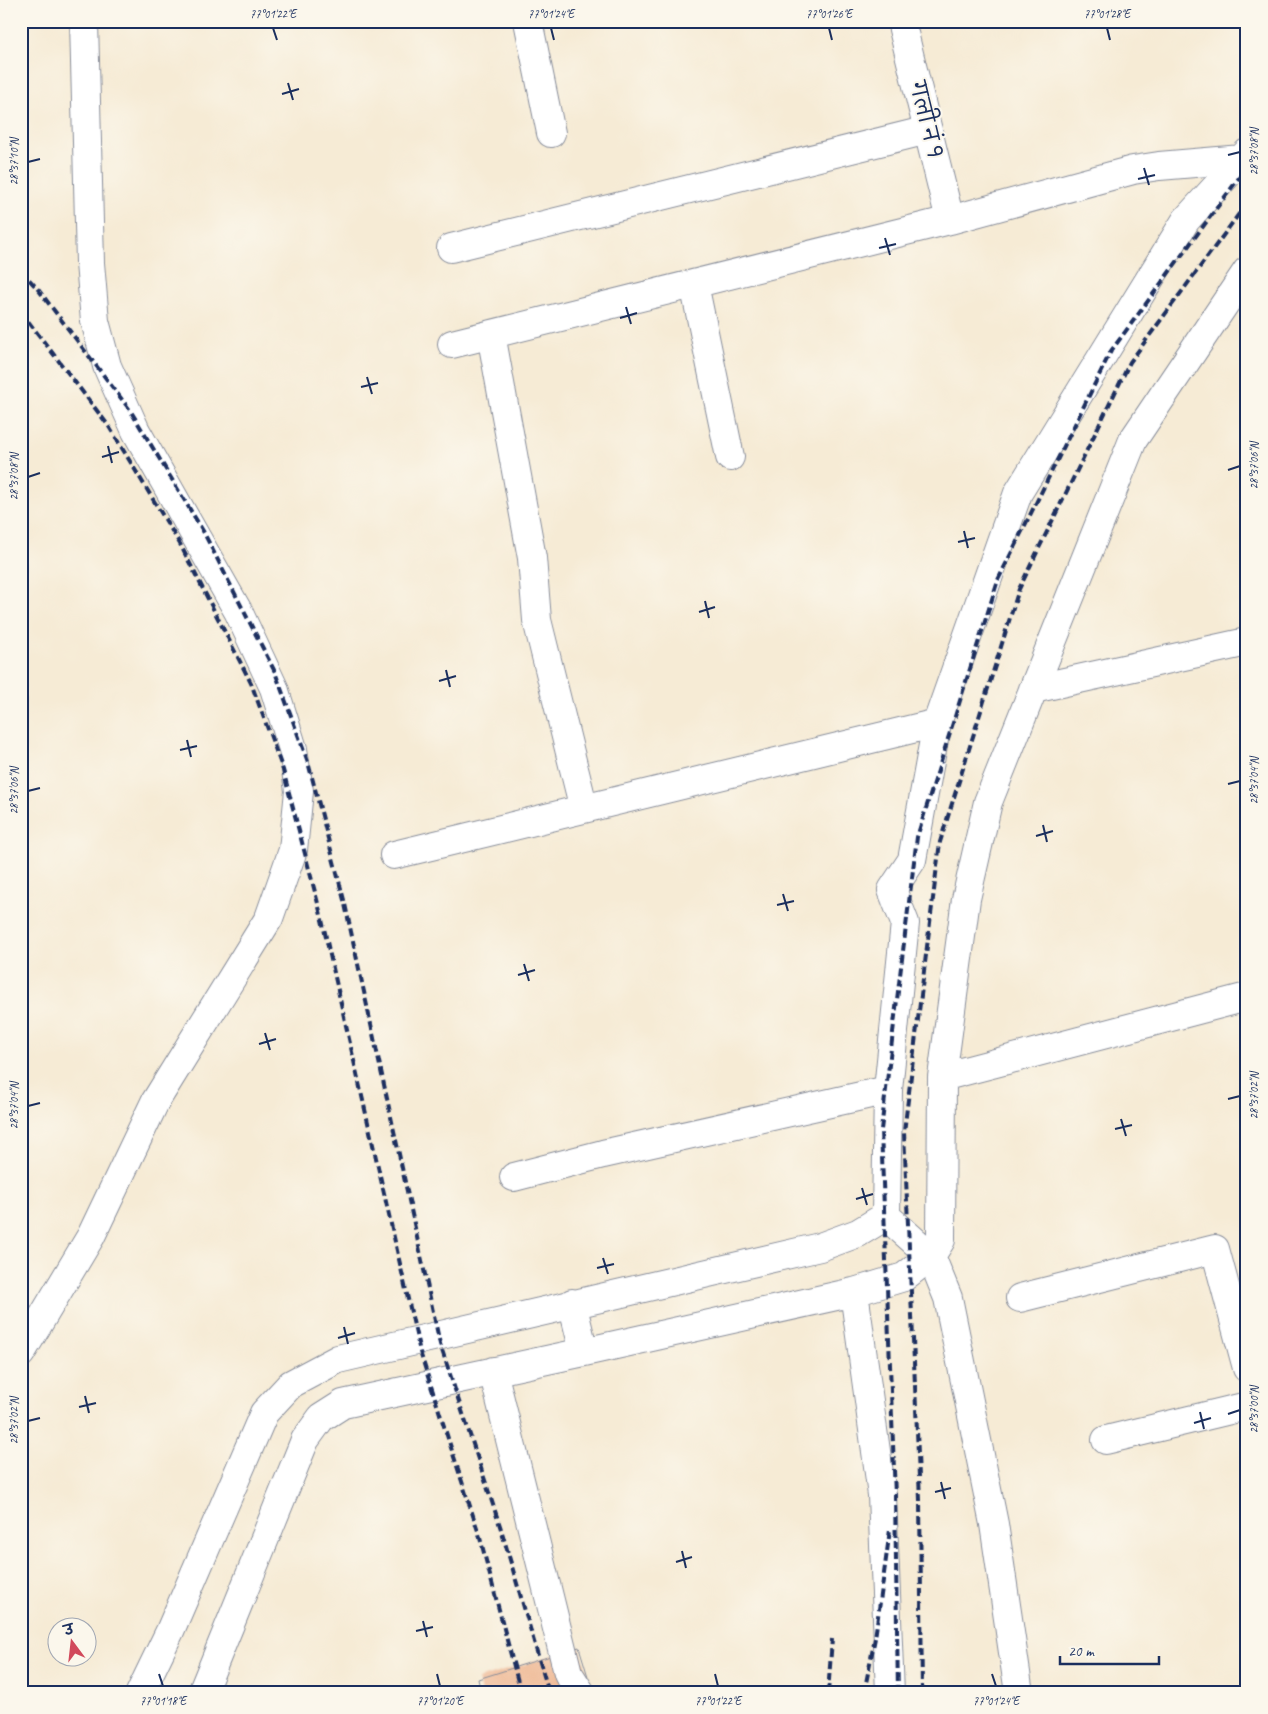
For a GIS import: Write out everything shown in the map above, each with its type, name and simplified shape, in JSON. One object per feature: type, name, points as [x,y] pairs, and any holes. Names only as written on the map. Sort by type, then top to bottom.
[{"type":"street","points":[[21,1353],[91,1236],[154,1102],[269,918],[292,850],[299,791],[293,749],[274,688],[238,610],[136,431],[107,366],[95,321],[90,263],[84,21]]},
{"type":"street","points":[[528,21],[551,133]]},
{"type":"street","name":"गली नं १","points":[[901,21],[950,220]]},
{"type":"street","points":[[451,248],[928,130]]},
{"type":"street","points":[[452,344],[950,220],[1133,170],[1244,156]]},
{"type":"street","points":[[1019,1693],[994,1524],[944,1285],[931,1256],[886,1216],[888,1090],[905,924],[892,890],[912,860],[937,724],[1018,493],[1186,220],[1244,156]]},
{"type":"street","points":[[202,1693],[305,1440],[321,1418],[343,1404],[854,1292],[904,1277],[931,1256],[941,1240],[942,1077],[966,899],[988,802],[1133,440],[1247,271]]},
{"type":"street","points":[[694,284],[730,457]]},
{"type":"street","points":[[491,334],[532,558],[537,620],[584,809]]},
{"type":"street","points":[[1033,689],[1247,642]]},
{"type":"street","points":[[394,855],[937,724]]},
{"type":"street","points":[[942,1077],[1247,997]]},
{"type":"street","points":[[514,1177],[603,1154],[888,1090]]},
{"type":"street","points":[[140,1693],[170,1631],[264,1413],[291,1384],[338,1359],[572,1303],[820,1247],[858,1233],[886,1216]]},
{"type":"street","points":[[1020,1298],[1215,1249],[1247,1368]]},
{"type":"street","points":[[854,1292],[882,1495],[890,1693]]},
{"type":"street","points":[[572,1303],[584,1352]]},
{"type":"street","points":[[493,1371],[568,1672],[581,1693]]},
{"type":"street","points":[[1106,1440],[1247,1406]]},
{"type":"water","points":[[21,162],[27,343],[23,872],[21,876]]},
{"type":"building","points":[[579,1647],[593,1693],[481,1693],[478,1679]]},
{"type":"railway","points":[[898,1693],[895,1496],[881,1130],[917,837],[998,580],[1111,351],[1247,167]]},
{"type":"railway","points":[[922,1693],[920,1500],[904,1132],[940,842],[1019,589],[1130,362],[1247,203]]},
{"type":"railway","points":[[21,271],[37,288],[130,410],[203,531],[275,672],[308,762],[345,904],[440,1344],[501,1529],[549,1693]]},
{"type":"railway","points":[[21,312],[108,425],[180,544],[251,683],[283,770],[320,911],[420,1352],[479,1534],[521,1693]]},
{"type":"railway","points":[[864,1693],[875,1638],[890,1530]]},
{"type":"railway","points":[[828,1693],[832,1639]]}]
